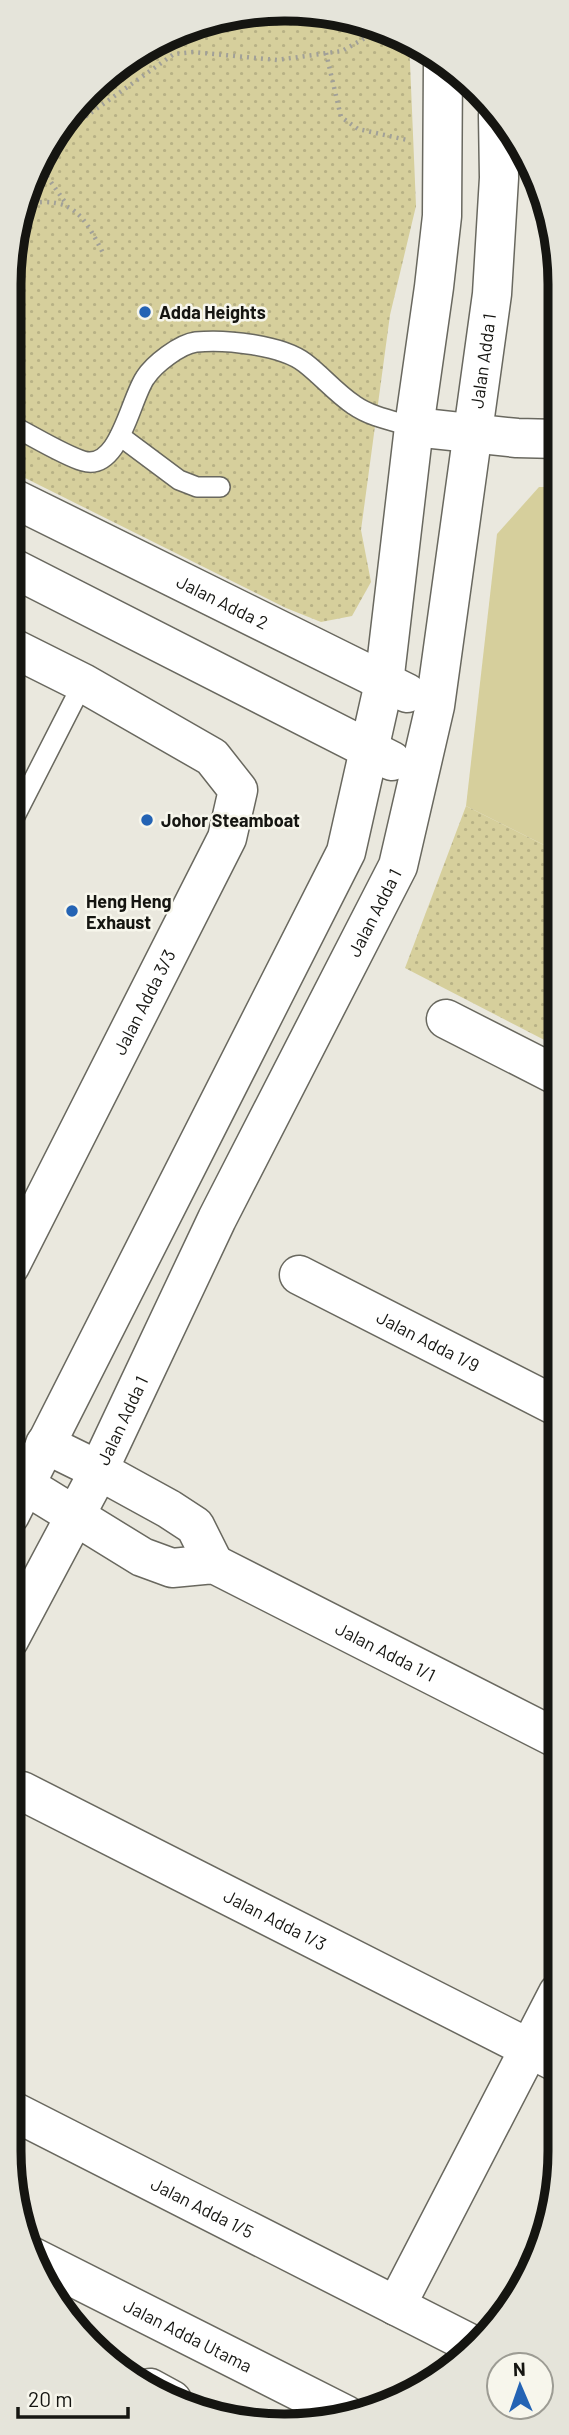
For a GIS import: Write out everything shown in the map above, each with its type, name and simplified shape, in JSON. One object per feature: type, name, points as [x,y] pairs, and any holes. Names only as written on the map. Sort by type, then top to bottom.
[{"type":"street","points":[[21,1492],[346,852],[384,683],[442,216],[443,74]]},
{"type":"street","name":"Jalan Adda 1","points":[[21,1618],[76,1515],[217,1219],[398,866],[435,706],[492,294],[499,178],[498,130]]},
{"type":"street","points":[[414,427],[548,438]]},
{"type":"street","name":"Jalan Adda 2","points":[[21,502],[435,706]]},
{"type":"street","points":[[21,572],[370,752],[420,773]]},
{"type":"street","name":"Jalan Adda 3/3","points":[[21,652],[83,683],[212,757],[238,790],[227,838],[21,1244]]},
{"type":"street","points":[[446,1019],[548,1071]]},
{"type":"street","name":"Jalan Adda 1/9","points":[[299,1275],[548,1402]]},
{"type":"street","points":[[21,1501],[76,1515],[142,1557],[172,1568],[214,1564],[195,1526],[98,1470],[45,1444]]},
{"type":"street","name":"Jalan Adda 1/1","points":[[214,1564],[548,1734]]},
{"type":"street","name":"Jalan Adda 1/3","points":[[22,1791],[543,2056]]},
{"type":"street","points":[[396,2306],[543,2056],[548,2035]]},
{"type":"street","name":"Jalan Adda 1/5","points":[[21,2115],[466,2341]]},
{"type":"street","name":"Jalan Adda Utama","points":[[47,2264],[335,2409]]},
{"type":"lane","points":[[21,430],[84,461],[99,462],[109,454],[120,436],[145,378],[173,354],[195,342],[268,346],[303,361],[355,406],[414,427]]},
{"type":"lane","points":[[120,436],[179,480],[197,487],[220,487]]},
{"type":"lane","points":[[21,804],[83,683]]},
{"type":"path","points":[[75,124],[174,54],[193,52],[277,60],[342,51],[370,35]]},
{"type":"path","points":[[326,53],[341,117],[358,129],[444,148]]},
{"type":"path","points":[[45,174],[68,205],[88,222],[104,255]]},
{"type":"path","points":[[34,202],[68,205]]},
{"type":"shaded area","points":[[284,21],[319,23],[353,30],[410,53],[416,206],[390,315],[361,530],[371,582],[352,616],[321,622],[286,608],[21,476],[23,250],[35,200],[56,153],[75,124],[98,98],[124,75],[153,56],[216,30],[250,23]]},
{"type":"shaded area","points":[[539,487],[548,487],[548,847],[466,806],[497,534]]},
{"type":"shaded area","points":[[466,806],[548,847],[548,1042],[405,968]]},
{"type":"place","name":"Adda Heights","points":[[145,312]]},
{"type":"place","name":"Johor Steamboat","points":[[147,820]]},
{"type":"place","name":"Heng Heng Exhaust","points":[[72,911]]}]
